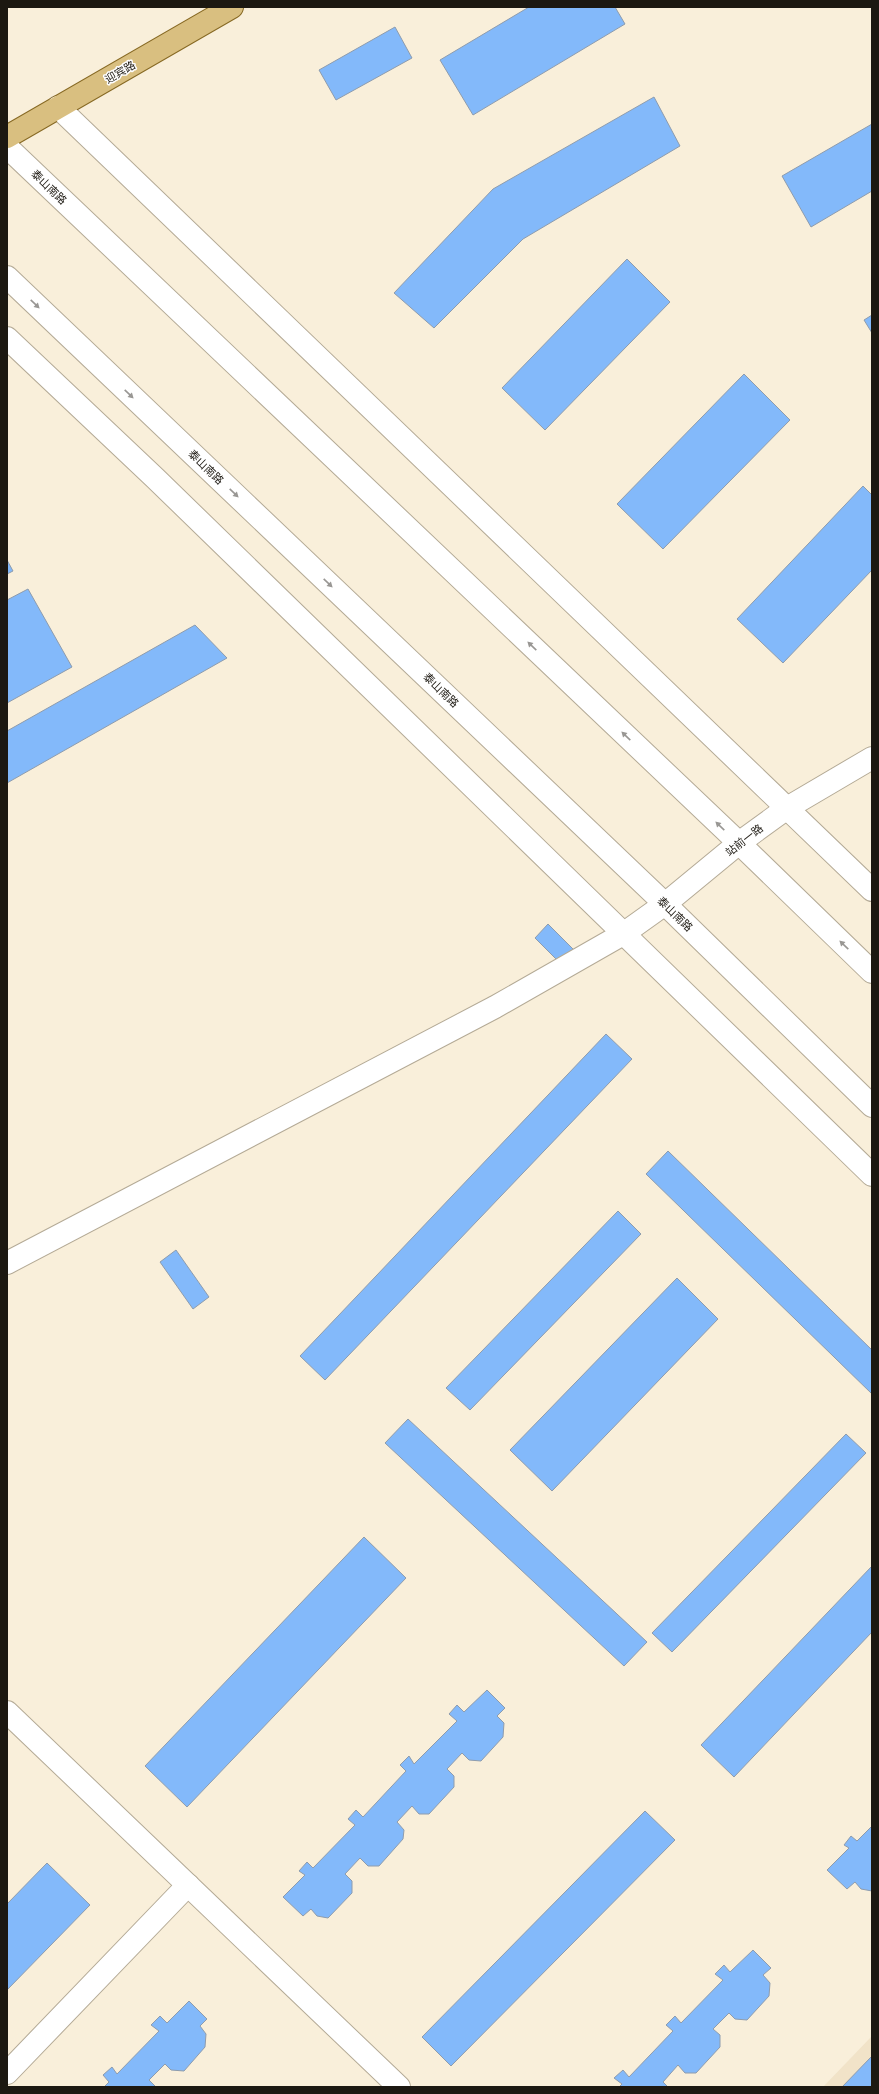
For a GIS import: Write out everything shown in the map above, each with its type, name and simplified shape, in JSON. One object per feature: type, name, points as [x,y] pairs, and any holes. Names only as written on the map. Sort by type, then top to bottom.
[{"type":"main road","name":"迎宾路","points":[[7,137],[232,7]]},
{"type":"street","points":[[58,107],[872,890]]},
{"type":"street","name":"泰山南路","points":[[7,147],[739,843],[872,972]]},
{"type":"street","name":"泰山南路","points":[[7,277],[665,904],[872,1106]]},
{"type":"street","points":[[7,338],[155,478],[872,1175]]},
{"type":"street","name":"站前一路","points":[[7,1263],[495,1006],[623,934],[665,904],[739,843],[787,808],[872,758]]},
{"type":"street","points":[[7,1712],[399,2087]]},
{"type":"street","points":[[7,2074],[188,1885]]},
{"type":"shaded area","points":[[872,2036],[872,2087],[823,2087]]},
{"type":"building","points":[[529,7],[615,7],[625,24],[473,115],[440,60]]},
{"type":"building","points":[[395,27],[412,58],[336,100],[319,70]]},
{"type":"building","points":[[654,97],[680,146],[523,239],[434,328],[394,293],[493,189]]},
{"type":"building","points":[[872,124],[872,191],[811,227],[782,176]]},
{"type":"building","points":[[627,259],[670,302],[545,430],[502,388]]},
{"type":"building","points":[[872,315],[872,333],[864,320]]},
{"type":"building","points":[[744,374],[790,420],[663,549],[617,504]]},
{"type":"building","points":[[863,486],[872,495],[872,570],[783,663],[737,619]]},
{"type":"building","points":[[7,560],[13,571],[7,574]]},
{"type":"building","points":[[28,589],[72,667],[7,703],[7,600]]},
{"type":"building","points":[[195,625],[227,658],[7,783],[7,731]]},
{"type":"building","points":[[548,924],[574,950],[561,964],[535,938]]},
{"type":"building","points":[[606,1034],[632,1059],[325,1380],[300,1356]]},
{"type":"building","points":[[668,1151],[872,1350],[872,1394],[646,1174]]},
{"type":"building","points":[[618,1211],[641,1234],[470,1410],[446,1388]]},
{"type":"building","points":[[176,1250],[209,1297],[193,1309],[160,1262]]},
{"type":"building","points":[[677,1278],[718,1319],[552,1491],[510,1450]]},
{"type":"building","points":[[408,1419],[647,1642],[624,1666],[385,1443]]},
{"type":"building","points":[[846,1434],[866,1453],[672,1652],[652,1633]]},
{"type":"building","points":[[364,1537],[406,1578],[187,1807],[145,1766]]},
{"type":"building","points":[[872,1566],[872,1632],[734,1777],[701,1745]]},
{"type":"building","points":[[487,1690],[505,1708],[497,1716],[504,1723],[503,1737],[481,1761],[469,1760],[462,1753],[447,1769],[454,1776],[454,1787],[429,1814],[419,1814],[412,1806],[397,1822],[404,1830],[403,1839],[379,1866],[368,1866],[360,1858],[345,1874],[352,1881],[352,1893],[328,1918],[317,1916],[311,1909],[303,1916],[283,1897],[305,1875],[299,1871],[307,1862],[313,1868],[355,1825],[348,1819],[356,1810],[363,1817],[406,1771],[400,1765],[409,1756],[414,1764],[457,1721],[449,1714],[457,1705],[464,1712]]},
{"type":"building","points":[[645,1811],[675,1840],[451,2066],[422,2037]]},
{"type":"building","points":[[872,1826],[872,1891],[861,1889],[855,1882],[847,1889],[827,1870],[849,1848],[844,1845],[851,1836],[857,1841]]},
{"type":"building","points":[[47,1863],[90,1905],[7,1990],[7,1904]]},
{"type":"building","points":[[753,1950],[771,1968],[763,1975],[770,1983],[769,1996],[747,2020],[735,2019],[729,2013],[713,2029],[720,2035],[720,2047],[696,2073],[685,2073],[678,2065],[663,2082],[668,2087],[619,2087],[622,2084],[614,2078],[623,2070],[629,2077],[673,2031],[666,2025],[675,2016],[681,2023],[723,1980],[715,1974],[724,1965],[730,1972]]},
{"type":"building","points":[[189,2001],[207,2019],[200,2026],[206,2034],[205,2047],[184,2071],[171,2070],[165,2064],[149,2080],[156,2087],[104,2087],[109,2082],[103,2075],[112,2067],[117,2074],[159,2031],[151,2025],[160,2016],[167,2023]]},
{"type":"building","points":[[872,2056],[872,2087],[842,2087]]}]
